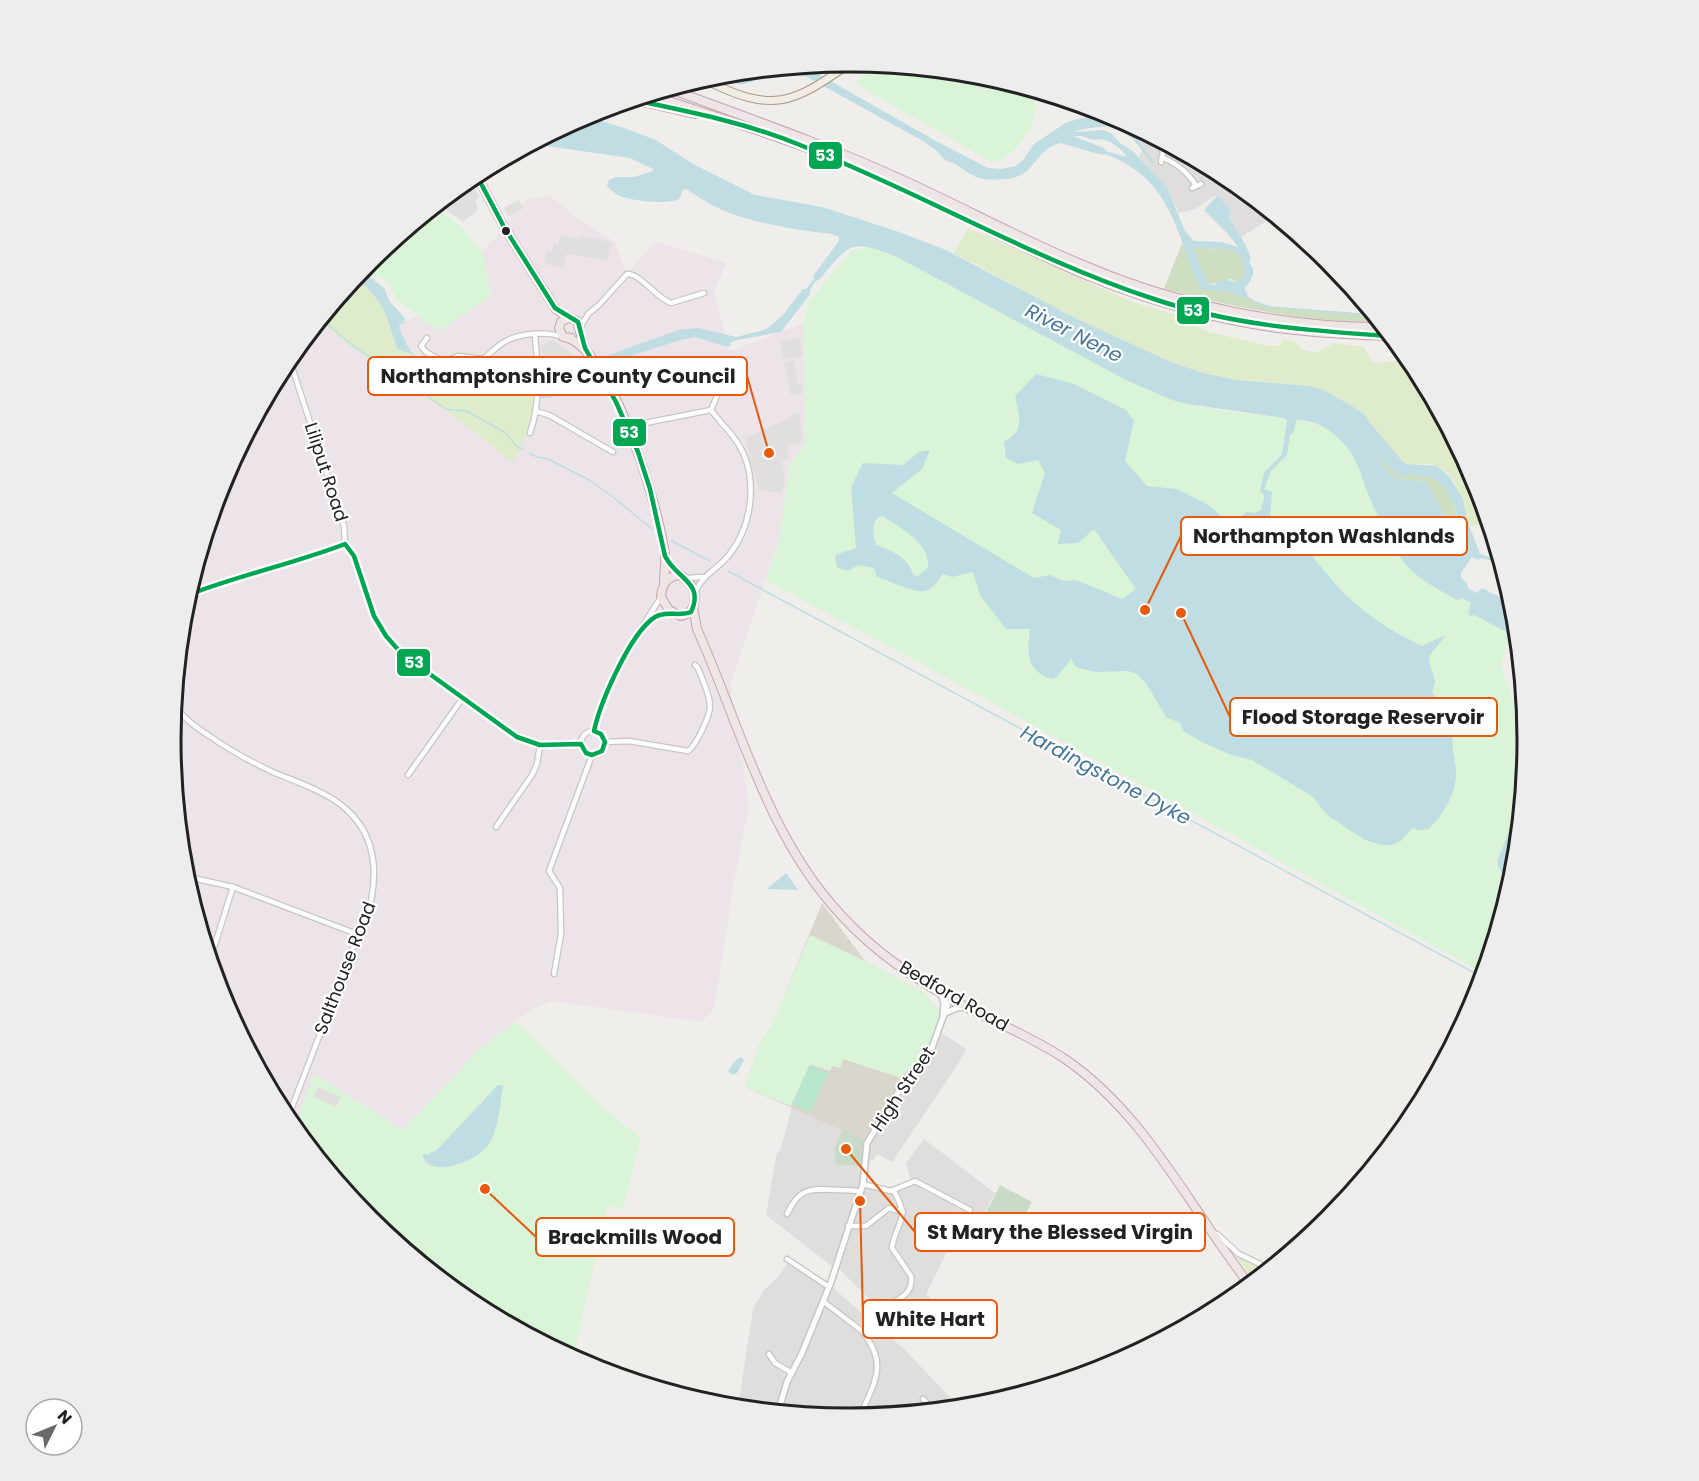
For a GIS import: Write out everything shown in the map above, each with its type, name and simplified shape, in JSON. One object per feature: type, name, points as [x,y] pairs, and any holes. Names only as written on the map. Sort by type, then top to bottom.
[{"type":"highway","points":[[682,94],[825,147],[895,176],[1089,268],[1205,309]]},
{"type":"highway","points":[[675,95],[736,115]]},
{"type":"highway","points":[[663,99],[799,144],[857,168],[1087,275],[1139,294],[1304,332],[1381,336]]},
{"type":"highway","points":[[648,103],[723,119]]},
{"type":"highway","points":[[481,183],[521,256],[555,308],[559,331],[588,353]]},
{"type":"highway","points":[[555,308],[577,321],[588,353],[625,418],[642,461],[657,514],[665,558],[661,597],[665,606],[677,614],[688,614],[693,607],[695,592],[665,558]]},
{"type":"highway","points":[[1228,314],[1374,326]]},
{"type":"highway","points":[[559,325],[563,319],[570,317]]},
{"type":"highway","points":[[565,337],[574,337],[580,328]]},
{"type":"highway","points":[[664,582],[673,576],[682,576]]},
{"type":"highway","name":"Bedford Road","points":[[693,607],[697,629],[781,828],[812,879],[841,915],[864,939],[890,960],[941,993],[1064,1059],[1100,1088],[1148,1138],[1204,1222]]},
{"type":"highway","name":"Bedford Road","points":[[677,614],[697,629]]},
{"type":"highway","points":[[1204,1222],[1245,1279]]},
{"type":"main road","points":[[718,85],[742,96],[765,101],[791,98],[837,72]]},
{"type":"street","points":[[1161,150],[1162,160],[1174,163],[1192,179],[1196,186]]},
{"type":"street","points":[[580,328],[588,314],[627,274],[632,274],[659,297],[671,303],[704,293]]},
{"type":"street","points":[[570,317],[588,314]]},
{"type":"street","points":[[547,333],[559,325]]},
{"type":"street","points":[[428,338],[422,346],[444,362],[458,356],[483,359],[505,341],[547,333],[565,337]]},
{"type":"street","points":[[530,433],[537,404],[538,385],[535,335]]},
{"type":"street","name":"Liliput Road","points":[[293,370],[344,526],[345,544],[354,556],[374,616],[386,636],[402,654],[517,737],[540,745],[580,744]]},
{"type":"street","points":[[711,410],[723,381]]},
{"type":"street","points":[[640,424],[711,410]]},
{"type":"street","points":[[695,592],[703,577],[727,558],[736,545],[750,509],[749,473],[738,442],[711,410]]},
{"type":"street","points":[[535,411],[549,415],[613,452]]},
{"type":"street","points":[[198,591],[345,544]]},
{"type":"street","points":[[682,576],[703,577]]},
{"type":"street","points":[[594,730],[607,695],[661,597]]},
{"type":"street","points":[[645,624],[661,614],[677,614]]},
{"type":"street","points":[[605,742],[629,741],[688,751],[692,748],[702,731],[711,706],[695,665]]},
{"type":"street","points":[[408,775],[462,699]]},
{"type":"street","name":"Salthouse Road","points":[[182,715],[216,741],[268,770],[318,790],[339,803],[353,816],[369,841],[373,853],[375,873],[371,901],[292,1108]]},
{"type":"street","points":[[594,730],[601,734],[605,742],[602,751],[592,755],[586,753],[580,744],[584,734],[594,730]]},
{"type":"street","points":[[496,827],[532,775],[537,764],[540,745]]},
{"type":"street","points":[[554,974],[561,934],[560,888],[549,871],[592,755]]},
{"type":"street","points":[[196,879],[233,887],[357,934]]},
{"type":"street","points":[[214,948],[233,887]]},
{"type":"street","points":[[941,993],[944,1003],[943,1014],[957,1008],[967,1007]]},
{"type":"street","name":"High Street","points":[[780,1405],[787,1382],[824,1302],[835,1269],[863,1184],[867,1143],[908,1076],[930,1053],[950,998]]},
{"type":"street","points":[[863,1184],[887,1191],[915,1181],[970,1210]]},
{"type":"street","points":[[788,1214],[796,1198],[816,1188],[843,1191],[849,1189],[860,1192]]},
{"type":"street","points":[[862,1331],[886,1308],[905,1295],[912,1282],[909,1270],[892,1248],[903,1217],[893,1190]]},
{"type":"street","points":[[848,1226],[866,1226],[887,1209],[903,1212]]},
{"type":"street","name":"Bedford Road","points":[[1204,1222],[1233,1250],[1263,1265]]},
{"type":"street","points":[[787,1259],[830,1284]]},
{"type":"street","points":[[824,1302],[862,1331],[871,1345],[879,1369],[863,1409]]},
{"type":"street","points":[[769,1354],[770,1362],[792,1373]]},
{"type":"street","points":[[923,1399],[928,1404]]},
{"type":"shaded area","points":[[1130,134],[1184,162],[1221,185],[1268,220],[1241,237],[1219,196],[1214,196],[1195,209],[1179,213],[1168,189],[1139,157],[1143,148]]},
{"type":"shaded area","points":[[475,187],[479,196],[476,201],[478,210],[463,222],[446,210]]},
{"type":"shaded area","points":[[549,195],[579,219],[615,242],[627,274],[655,241],[726,263],[714,293],[730,351],[804,323],[805,444],[790,464],[779,539],[730,686],[749,805],[714,1008],[702,1022],[551,1001],[531,1010],[478,1050],[403,1130],[314,1075],[298,1118],[271,1075],[232,996],[216,955],[194,871],[182,784],[182,697],[194,610],[204,567],[216,526],[250,445],[294,369],[325,326],[351,347],[446,410],[513,463],[531,389],[509,387],[465,377],[462,379],[450,374],[410,349],[399,324],[419,315],[425,322],[491,296],[482,251],[503,230],[514,212],[527,200]]},
{"type":"shaded area","points":[[519,200],[524,208],[508,217],[504,208]]},
{"type":"shaded area","points":[[561,236],[578,239],[579,236],[612,242],[608,260],[566,254],[564,268],[545,264],[547,251],[552,251],[554,244],[558,245]]},
{"type":"shaded area","points":[[800,337],[803,356],[783,360],[780,341]]},
{"type":"shaded area","points":[[552,340],[576,357],[575,367],[567,375],[543,354],[540,346]]},
{"type":"shaded area","points":[[793,360],[798,384],[801,384],[803,393],[791,396],[784,362]]},
{"type":"shaded area","points":[[794,413],[800,413],[802,441],[788,446],[789,459],[782,461],[785,477],[782,493],[759,490],[745,438],[789,418]]},
{"type":"shaded area","points":[[822,903],[865,961],[925,993],[935,1035],[928,1051],[908,1072],[888,1109],[866,1141],[745,1087],[759,1045],[778,1011]]},
{"type":"shaded area","points":[[942,1033],[966,1049],[960,1061],[892,1162],[877,1154],[874,1160],[862,1159],[860,1186],[890,1191],[912,1184],[906,1163],[924,1139],[995,1193],[975,1232],[960,1225],[926,1294],[946,1314],[922,1338],[891,1309],[867,1297],[839,1269],[829,1264],[766,1215],[776,1156],[781,1148],[792,1106],[871,1143],[893,1108],[889,1104],[904,1078],[930,1056]]},
{"type":"shaded area","points":[[318,1087],[341,1097],[336,1107],[313,1096]]},
{"type":"shaded area","points":[[958,1205],[964,1209],[957,1224],[945,1217],[947,1214],[952,1216]]},
{"type":"shaded area","points":[[789,1261],[825,1286],[832,1287],[905,1350],[953,1400],[893,1408],[850,1409],[806,1408],[739,1399],[753,1309],[764,1290],[778,1277]]},
{"type":"green space","points":[[868,72],[893,73],[980,85],[1032,98],[1035,110],[1033,122],[1020,144],[1010,153],[991,162],[854,83]]},
{"type":"green space","points":[[439,214],[445,214],[459,225],[482,251],[491,296],[441,330],[425,322],[419,315],[398,301],[390,286],[378,274],[373,279],[369,276],[409,238]]},
{"type":"green space","points":[[968,228],[1132,302],[1184,317],[1209,332],[1270,346],[1279,346],[1283,339],[1298,343],[1301,349],[1312,352],[1334,343],[1364,347],[1373,363],[1397,361],[1428,406],[1449,445],[1482,525],[1469,526],[1459,492],[1451,477],[1444,471],[1432,465],[1403,462],[1368,422],[1367,417],[1324,390],[1309,386],[1237,380],[1203,373],[1171,362],[1079,320],[954,253]]},
{"type":"green space","points":[[1182,243],[1202,284],[1245,296],[1270,307],[1364,314],[1370,322],[1325,320],[1271,313],[1164,289]]},
{"type":"green space","points":[[868,247],[897,257],[1126,380],[1165,397],[1219,410],[1284,418],[1293,433],[1297,420],[1315,423],[1327,429],[1348,448],[1386,532],[1402,560],[1428,583],[1458,601],[1461,598],[1471,603],[1474,615],[1509,633],[1510,641],[1501,666],[1517,711],[1517,784],[1513,819],[1497,861],[1498,868],[1504,876],[1495,914],[1477,970],[896,650],[766,581],[779,539],[790,464],[805,444],[804,323],[808,303],[851,251]]},
{"type":"green space","points":[[1192,249],[1227,249],[1236,252],[1244,264],[1244,277],[1237,282],[1231,279],[1209,285]]},
{"type":"green space","points":[[362,284],[372,293],[383,309],[397,349],[409,353],[430,366],[438,375],[456,382],[533,396],[527,431],[513,463],[446,410],[351,347],[325,326]]},
{"type":"green space","points":[[1377,454],[1389,467],[1435,479],[1448,493],[1458,521],[1456,523],[1447,519],[1426,482],[1394,478],[1386,470]]},
{"type":"green space","points":[[810,935],[925,993],[941,1013],[928,1050],[904,1079],[843,1059],[840,1068],[832,1066],[830,1071],[810,1064],[791,1106],[745,1087],[759,1045],[770,1029]]},
{"type":"green space","points":[[517,1021],[604,1108],[641,1139],[623,1209],[607,1206],[575,1350],[515,1319],[478,1296],[409,1243],[347,1181],[298,1118],[314,1074],[403,1130],[478,1050]]},
{"type":"green space","points":[[809,1066],[828,1073],[810,1113],[792,1104]]},
{"type":"green space","points":[[843,1130],[866,1141],[862,1148],[862,1166],[836,1165],[834,1149]]},
{"type":"green space","points":[[1000,1185],[1032,1202],[1020,1224],[986,1213]]},
{"type":"green space","points":[[1232,1251],[1261,1267],[1250,1276]]},
{"type":"water","points":[[815,73],[820,75],[988,168],[1001,169],[1016,166],[1034,144],[1067,122],[1087,117],[1112,126],[1088,128],[1074,132],[1103,130],[1111,133],[1121,144],[1133,151],[1168,189],[1185,231],[1194,241],[1222,242],[1238,247],[1204,210],[1217,196],[1221,197],[1231,209],[1229,216],[1246,246],[1251,259],[1249,263],[1253,269],[1249,283],[1244,288],[1248,295],[1243,297],[1229,292],[1200,289],[1168,208],[1144,177],[1127,164],[1105,154],[1061,143],[1046,150],[1025,173],[1014,178],[990,180],[979,178],[946,161],[923,141],[807,77],[794,74]],"holes":[[[1073,136],[1093,140],[1108,141],[1117,146],[1127,157],[1106,151],[1104,148]],[[1193,249],[1227,249],[1236,252],[1244,264],[1244,277],[1237,282],[1223,279],[1214,285],[1209,285]]]},
{"type":"water","points":[[757,79],[743,84],[733,83]]},
{"type":"water","name":"River Nene","points":[[600,121],[624,128],[656,140],[693,164],[755,195],[822,207],[946,250],[1079,320],[1171,362],[1203,373],[1237,380],[1309,386],[1324,390],[1367,417],[1403,462],[1437,466],[1449,476],[1463,499],[1467,520],[1480,554],[1492,558],[1493,561],[1480,558],[1478,560],[1472,557],[1461,573],[1461,578],[1467,583],[1468,588],[1477,593],[1482,588],[1502,598],[1509,633],[1474,615],[1471,616],[1468,614],[1471,603],[1461,598],[1458,601],[1428,583],[1408,567],[1386,532],[1353,456],[1341,440],[1323,427],[1297,420],[1293,433],[1290,435],[1287,455],[1271,471],[1264,489],[1272,492],[1270,516],[1302,544],[1338,587],[1365,612],[1422,646],[1446,635],[1430,655],[1429,661],[1435,681],[1433,695],[1443,700],[1451,726],[1455,730],[1453,735],[1456,768],[1454,789],[1439,817],[1429,829],[1412,828],[1401,841],[1391,845],[1365,840],[1327,815],[1312,796],[1252,760],[1231,755],[1183,731],[1180,723],[1166,717],[1146,683],[1137,674],[1128,671],[1095,672],[1076,667],[1071,659],[1057,677],[1051,679],[1037,671],[1030,660],[1028,646],[1030,629],[1006,629],[980,595],[973,572],[952,577],[943,574],[931,588],[921,591],[877,577],[874,568],[858,565],[848,571],[837,567],[835,555],[856,548],[851,487],[863,463],[903,465],[919,452],[930,450],[922,469],[892,493],[1034,578],[1050,575],[1063,581],[1076,580],[1122,599],[1136,589],[1094,529],[1078,543],[1058,544],[1061,530],[1032,513],[1045,473],[1038,460],[1018,464],[1006,458],[1004,442],[1016,433],[1019,422],[1015,396],[1036,374],[1074,384],[1126,410],[1134,421],[1125,461],[1147,486],[1177,489],[1209,505],[1223,518],[1226,546],[1239,518],[1246,512],[1255,513],[1261,510],[1264,498],[1263,493],[1260,492],[1264,473],[1282,454],[1287,421],[1284,418],[1172,400],[1126,380],[897,257],[861,246],[853,247],[838,257],[814,283],[810,294],[781,332],[737,340],[730,343],[731,346],[695,337],[680,340],[613,362],[600,364],[553,397],[544,398],[464,386],[438,375],[430,366],[409,353],[397,349],[383,309],[372,293],[362,284],[369,276],[384,288],[390,302],[405,318],[404,323],[399,324],[414,354],[462,379],[465,377],[527,389],[555,386],[585,364],[678,330],[698,328],[736,337],[768,328],[782,316],[803,289],[806,289],[839,241],[839,237],[832,234],[744,218],[710,204],[686,189],[683,190],[679,199],[667,202],[624,197],[607,186],[609,180],[616,177],[634,177],[653,171],[630,158],[545,146]],"holes":[[[1377,454],[1398,476],[1423,476],[1439,483],[1450,497],[1457,523],[1447,519],[1426,482],[1394,478],[1386,470]],[[883,516],[906,531],[920,544],[928,559],[928,568],[917,577],[901,557],[876,545],[873,532],[874,523]]]},
{"type":"water","points":[[1119,129],[1136,137],[1154,162],[1153,164],[1132,138]]},
{"type":"water","points":[[1513,823],[1504,875],[1497,861]]},
{"type":"water","points":[[786,873],[798,890],[767,889]]},
{"type":"water","points":[[742,1057],[744,1060],[737,1073],[732,1075],[728,1071]]},
{"type":"water","points":[[498,1085],[503,1085],[497,1123],[492,1138],[484,1150],[455,1165],[444,1167],[427,1163],[422,1155],[430,1154],[431,1151],[435,1152]]},
{"type":"waterway","points":[[1244,295],[1270,307],[1364,314]]},
{"type":"waterway","name":"Hardingstone Dyke","points":[[327,324],[351,344],[446,409],[466,411],[506,433],[516,446],[523,450]]},
{"type":"waterway","name":"Hardingstone Dyke","points":[[529,453],[548,459],[589,480],[652,529]]},
{"type":"waterway","name":"Hardingstone Dyke","points":[[672,541],[710,561]]},
{"type":"waterway","name":"Hardingstone Dyke","points":[[728,571],[1476,974]]},
{"type":"transit line","name":"53","points":[[648,103],[718,119],[780,137],[845,163],[1064,265],[1154,299],[1241,321],[1301,329],[1381,335]]},
{"type":"transit line","name":"53","points":[[198,591],[345,544],[354,556],[374,616],[386,636],[402,654],[517,737],[540,745],[581,744],[586,753],[592,755],[602,751],[605,742],[601,734],[594,731],[609,687],[626,653],[645,625],[655,617],[691,612],[694,594],[692,587],[665,556],[650,489],[638,452],[616,402],[585,348],[578,322],[555,308],[504,227],[481,183]]},
{"type":"place","name":"Northamptonshire County Council","points":[[769,453]]},
{"type":"place","name":"Northampton Washlands","points":[[1145,610]]},
{"type":"place","name":"Flood Storage Reservoir","points":[[1181,613]]},
{"type":"place","name":"St Mary the Blessed Virgin","points":[[846,1149]]},
{"type":"place","name":"Brackmills Wood","points":[[485,1189]]},
{"type":"place","name":"White Hart","points":[[860,1201]]}]
